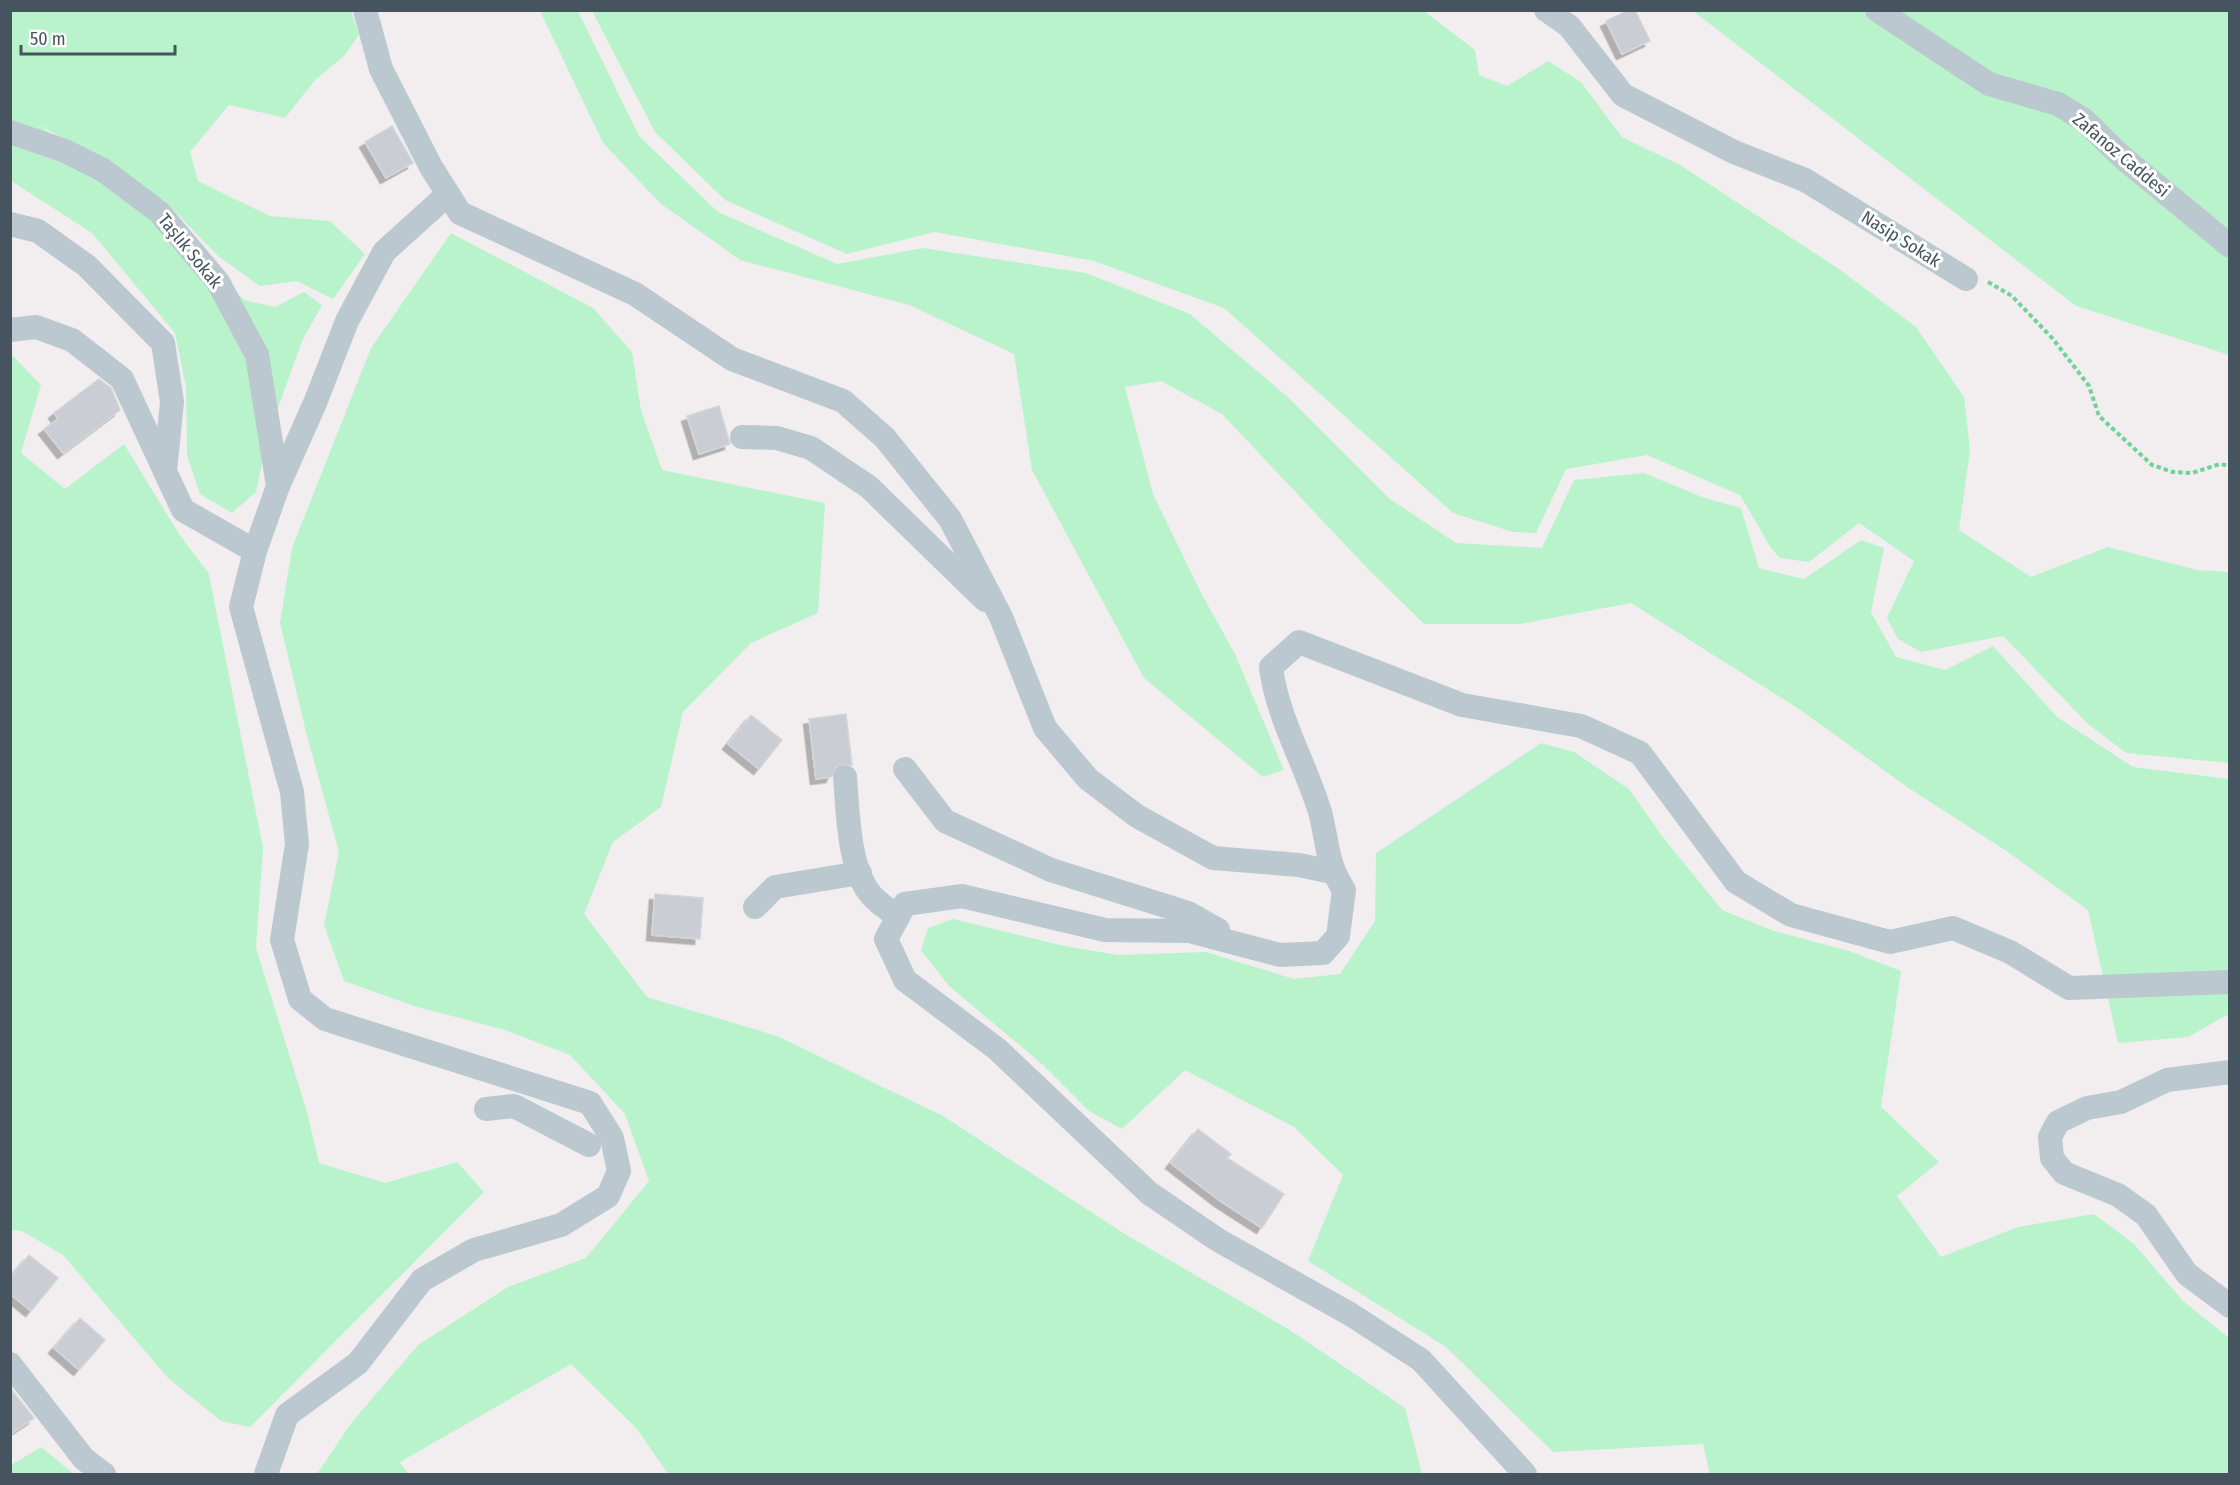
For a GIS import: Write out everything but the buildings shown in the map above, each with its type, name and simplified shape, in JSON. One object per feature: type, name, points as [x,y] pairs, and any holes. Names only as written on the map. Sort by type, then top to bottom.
[{"type":"street","points":[[365,10],[381,69],[460,213],[635,294],[732,359],[843,401],[885,438],[950,519],[1001,617],[1045,728],[1088,780],[1137,816],[1213,858],[1299,865],[1332,872]]},
{"type":"street","name":"Nasip Sokak","points":[[1546,10],[1569,26],[1623,96],[1734,152],[1806,180],[1966,279]]},
{"type":"street","name":"Zafanoz Caddesi","points":[[1877,10],[1989,84],[2058,104],[2084,120],[2122,156],[2229,246]]},
{"type":"street","name":"Taşlık Sokak","points":[[10,132],[65,151],[104,170],[159,212],[218,282],[257,355],[278,486]]},
{"type":"street","points":[[266,1474],[287,1415],[358,1363],[422,1280],[474,1250],[561,1226],[608,1196],[619,1171],[612,1138],[590,1103],[326,1019],[300,999],[282,940],[297,844],[292,792],[240,607],[255,551],[278,486],[315,403],[346,321],[384,252],[448,194]]},
{"type":"street","points":[[10,224],[38,231],[87,266],[163,343],[172,402],[165,471]]},
{"type":"street","points":[[10,330],[36,327],[72,340],[122,379],[183,510],[255,551]]},
{"type":"street","points":[[742,437],[777,438],[811,448],[869,487],[1001,617]]},
{"type":"street","points":[[1525,1474],[1421,1360],[1350,1314],[1218,1240],[1149,1193],[998,1049],[904,980],[886,939],[905,904],[962,896],[1104,930],[1188,931],[1280,955],[1323,953],[1338,936],[1344,890],[1332,872],[1320,812],[1274,689],[1271,667],[1299,642],[1462,705],[1581,726],[1640,753],[1736,882],[1791,915],[1890,942],[1953,928],[2010,952],[2069,988],[2229,982]]},
{"type":"street","points":[[905,770],[945,821],[1051,870],[1188,913],[1249,947]]},
{"type":"street","points":[[844,777],[850,837],[860,873],[871,895],[898,917]]},
{"type":"street","points":[[755,907],[775,887],[860,873]]},
{"type":"street","points":[[2229,1072],[2167,1080],[2121,1102],[2087,1108],[2058,1122],[2050,1137],[2052,1158],[2064,1173],[2118,1195],[2146,1215],[2187,1274],[2229,1306]]},
{"type":"street","points":[[514,1106],[515,1078]]},
{"type":"street","points":[[486,1109],[514,1106],[590,1145]]},
{"type":"street","points":[[10,1364],[84,1459],[104,1474]]},
{"type":"path","points":[[1966,279],[1989,282],[2012,296],[2053,339],[2089,386],[2099,416],[2152,465],[2173,472],[2192,474],[2220,464],[2229,466]]},
{"type":"green space","points":[[10,11],[351,11],[359,35],[344,56],[315,80],[285,118],[229,105],[190,152],[198,181],[270,216],[330,221],[365,254],[333,299],[297,281],[260,286],[218,256],[165,201],[38,124],[151,211],[244,300],[275,307],[304,292],[322,305],[302,341],[268,436],[256,492],[232,513],[200,494],[187,455],[186,387],[175,333],[92,233],[11,181]]},
{"type":"green space","points":[[540,11],[578,11],[639,136],[718,212],[837,264],[923,248],[1086,273],[1190,314],[1291,400],[1390,499],[1456,543],[1542,548],[1574,480],[1644,473],[1702,497],[1741,508],[1759,568],[1804,579],[1861,540],[1884,548],[1871,612],[1896,657],[1945,670],[1993,646],[2057,717],[2133,767],[2229,779],[2229,1014],[2188,1037],[2118,1043],[2088,910],[2005,850],[1910,789],[1799,709],[1631,603],[1520,624],[1424,624],[1367,568],[1222,414],[1161,381],[1125,387],[1153,494],[1200,591],[1235,654],[1284,770],[1263,777],[1144,678],[1032,470],[1014,354],[909,305],[740,260],[661,204],[603,143]]},
{"type":"green space","points":[[592,11],[1424,11],[1475,50],[1479,75],[1507,86],[1548,61],[1581,82],[1622,137],[1680,165],[1839,269],[1916,327],[1964,397],[1970,450],[1959,530],[2031,577],[2108,547],[2197,570],[2229,572],[2229,763],[2126,753],[2088,724],[2003,636],[1921,652],[1898,639],[1887,618],[1914,561],[1859,523],[1809,562],[1780,558],[1771,548],[1740,495],[1647,455],[1566,469],[1536,533],[1513,532],[1453,513],[1224,308],[1094,261],[935,232],[847,254],[725,200],[655,132]]},
{"type":"green space","points":[[1693,11],[2229,11],[2229,355],[2076,306]]},
{"type":"green space","points":[[451,233],[593,308],[632,352],[641,410],[662,470],[825,503],[818,613],[751,643],[683,712],[661,807],[613,842],[584,914],[647,997],[777,1036],[943,1116],[1128,1236],[1290,1330],[1405,1408],[1422,1474],[668,1474],[637,1429],[571,1364],[400,1462],[408,1474],[317,1474],[352,1422],[418,1345],[508,1287],[586,1258],[649,1181],[625,1114],[570,1055],[505,1030],[414,1006],[344,981],[324,925],[339,852],[306,732],[280,623],[292,548],[371,348]]},
{"type":"green space","points":[[11,354],[41,385],[21,453],[65,489],[124,444],[179,534],[209,574],[263,848],[256,948],[307,1112],[319,1163],[385,1183],[457,1162],[484,1192],[250,1427],[221,1421],[168,1378],[63,1255],[22,1231],[11,1230]]},
{"type":"green space","points":[[1541,743],[1574,752],[1629,789],[1662,836],[1722,910],[1774,931],[1849,951],[1901,971],[1881,1107],[1939,1162],[1897,1196],[1941,1257],[2018,1227],[2094,1214],[2134,1244],[2183,1301],[2229,1338],[2229,1474],[1710,1474],[1703,1444],[1553,1452],[1446,1347],[1308,1261],[1343,1175],[1294,1127],[1185,1070],[1122,1129],[1089,1111],[1043,1065],[949,986],[921,950],[928,928],[953,919],[1060,945],[1118,955],[1206,952],[1294,979],[1340,974],[1375,921],[1376,853]]},
{"type":"green space","points":[[41,1447],[74,1474],[11,1474],[11,1465]]}]
